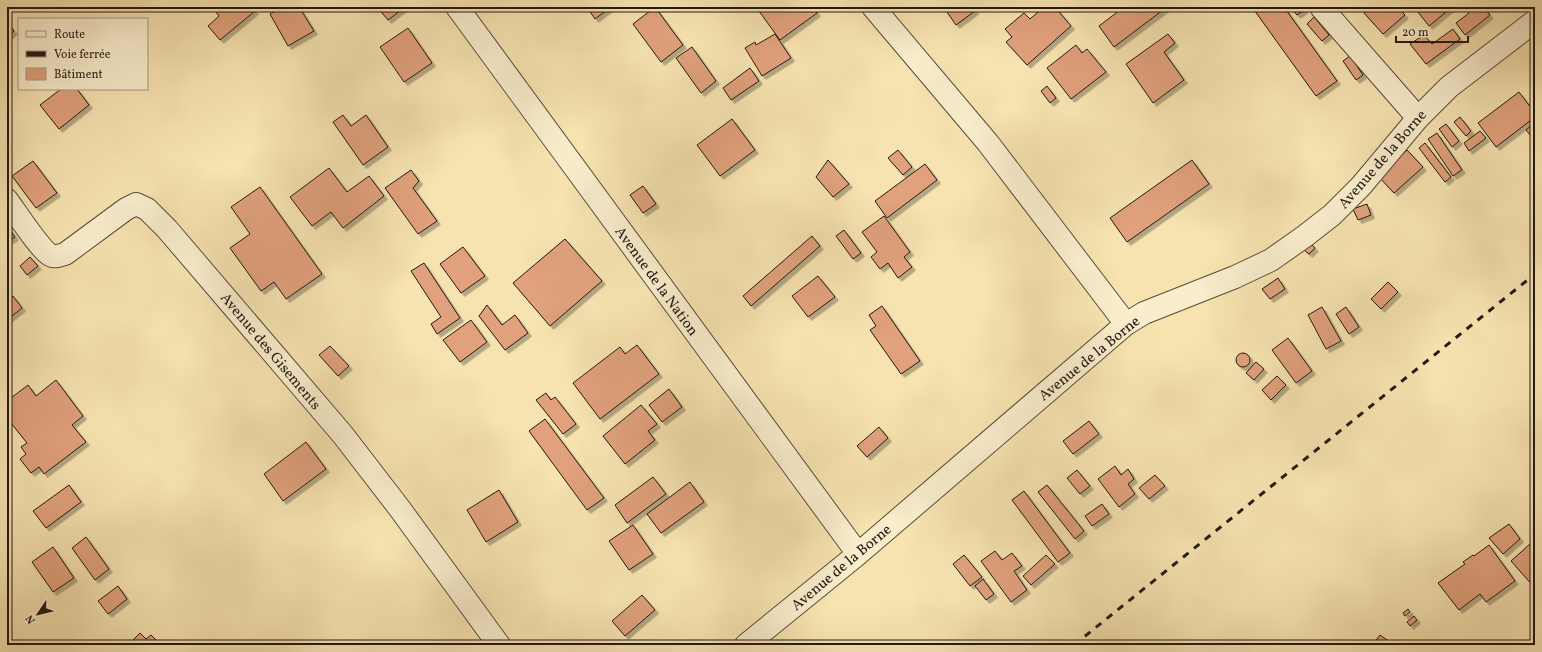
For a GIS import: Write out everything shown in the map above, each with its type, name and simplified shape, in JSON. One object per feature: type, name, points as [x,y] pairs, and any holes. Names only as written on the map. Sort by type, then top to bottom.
[{"type":"street","name":"Avenue de la Nation","points":[[457,7],[858,554]]},
{"type":"street","points":[[873,7],[988,143],[1126,324]]},
{"type":"street","points":[[1321,7],[1418,118]]},
{"type":"street","name":"Avenue de la Borne","points":[[746,645],[858,554],[1126,324],[1144,313],[1235,277],[1272,260],[1332,215],[1362,186],[1418,118],[1449,86],[1535,21]]},
{"type":"street","name":"Avenue des Gisements","points":[[7,200],[43,248],[51,255],[58,256],[65,254],[126,209],[136,204],[148,209],[167,229],[342,435],[400,509],[499,645]]},
{"type":"building","points":[[212,7],[251,7],[255,11],[220,40],[208,26],[219,16]]},
{"type":"building","points":[[282,7],[299,7],[314,31],[288,46],[270,14]]},
{"type":"building","points":[[377,7],[405,7],[388,20]]},
{"type":"building","points":[[587,7],[611,7],[595,19]]},
{"type":"building","points":[[655,7],[683,45],[661,62],[633,24]]},
{"type":"building","points":[[756,7],[813,7],[817,13],[780,40]]},
{"type":"building","points":[[954,7],[973,7],[975,11],[956,25],[947,12]]},
{"type":"building","points":[[1044,7],[1055,7],[1071,26],[1027,65],[1006,42],[1012,37],[1005,29],[1024,13],[1030,19]]},
{"type":"building","points":[[1124,7],[1167,7],[1114,47],[1099,26]]},
{"type":"building","points":[[1252,7],[1284,7],[1337,81],[1316,96]]},
{"type":"building","points":[[1290,7],[1302,7],[1304,10],[1297,15]]},
{"type":"building","points":[[1370,7],[1397,7],[1405,15],[1383,34],[1364,13]]},
{"type":"building","points":[[1414,7],[1452,7],[1429,26]]},
{"type":"building","points":[[1464,7],[1483,7],[1490,15],[1465,35],[1456,23],[1469,13]]},
{"type":"building","points":[[1314,17],[1329,35],[1322,41],[1307,24]]},
{"type":"building","points":[[7,22],[14,31],[7,37]]},
{"type":"building","points":[[408,28],[432,63],[404,82],[380,47]]},
{"type":"building","points":[[1453,29],[1460,39],[1426,64],[1410,44],[1424,35],[1432,44]]},
{"type":"building","points":[[775,34],[791,58],[762,76],[745,48],[755,42],[756,45]]},
{"type":"building","points":[[1168,34],[1175,43],[1164,52],[1184,80],[1153,103],[1126,64]]},
{"type":"building","points":[[1076,45],[1082,53],[1087,49],[1106,72],[1071,99],[1047,68]]},
{"type":"building","points":[[692,47],[716,81],[701,93],[676,58]]},
{"type":"building","points":[[1350,56],[1363,75],[1356,80],[1343,61]]},
{"type":"building","points":[[750,68],[759,81],[731,100],[723,88]]},
{"type":"building","points":[[1047,86],[1056,98],[1050,103],[1041,91]]},
{"type":"building","points":[[60,90],[78,90],[89,105],[59,129],[40,105]]},
{"type":"building","points":[[1519,92],[1535,113],[1535,117],[1496,147],[1478,123]]},
{"type":"building","points":[[343,115],[351,126],[366,115],[388,147],[363,165],[333,122]]},
{"type":"building","points":[[1460,117],[1471,131],[1466,136],[1454,122]]},
{"type":"building","points":[[732,119],[755,150],[720,176],[697,145]]},
{"type":"building","points":[[1535,122],[1535,141],[1526,130]]},
{"type":"building","points":[[1446,124],[1459,141],[1452,147],[1439,129]]},
{"type":"building","points":[[1480,131],[1486,138],[1469,151],[1464,143]]},
{"type":"building","points":[[1437,133],[1462,170],[1453,176],[1428,139]]},
{"type":"building","points":[[1425,143],[1451,177],[1445,182],[1419,148]]},
{"type":"building","points":[[898,150],[912,167],[903,175],[888,158]]},
{"type":"building","points":[[1407,150],[1423,167],[1394,193],[1378,176]]},
{"type":"building","points":[[828,160],[849,184],[833,197],[816,177]]},
{"type":"building","points":[[1192,160],[1209,184],[1127,242],[1110,218]]},
{"type":"building","points":[[33,161],[57,193],[36,208],[12,176]]},
{"type":"building","points":[[925,164],[937,180],[887,218],[875,201]]},
{"type":"building","points":[[329,168],[347,192],[369,176],[384,196],[343,228],[331,212],[312,226],[290,197]]},
{"type":"building","points":[[411,170],[419,181],[413,188],[437,221],[418,234],[385,188]]},
{"type":"building","points":[[643,186],[656,204],[643,213],[630,195]]},
{"type":"building","points":[[260,187],[322,274],[286,299],[274,282],[261,291],[230,248],[250,234],[231,207]]},
{"type":"building","points":[[1367,204],[1371,215],[1358,220],[1353,209]]},
{"type":"building","points":[[884,216],[910,252],[904,257],[912,267],[898,278],[888,263],[880,269],[871,257],[877,252],[862,232]]},
{"type":"building","points":[[7,226],[15,237],[7,242]]},
{"type":"building","points":[[844,230],[861,253],[853,259],[836,236]]},
{"type":"building","points":[[812,236],[820,246],[751,306],[743,296]]},
{"type":"building","points":[[565,239],[602,281],[550,326],[513,283]]},
{"type":"building","points":[[1310,243],[1315,248],[1309,254],[1304,250]]},
{"type":"building","points":[[463,247],[485,276],[461,293],[440,264]]},
{"type":"building","points":[[30,257],[38,266],[27,275],[20,266]]},
{"type":"building","points":[[424,263],[460,318],[437,334],[431,324],[441,317],[411,271]]},
{"type":"building","points":[[818,276],[835,297],[808,317],[792,296]]},
{"type":"building","points":[[1278,278],[1285,289],[1270,299],[1262,289]]},
{"type":"building","points":[[1388,282],[1398,292],[1381,309],[1371,299]]},
{"type":"building","points":[[13,296],[22,308],[7,320],[7,301]]},
{"type":"building","points":[[487,305],[502,325],[515,315],[528,333],[505,350],[479,316]]},
{"type":"building","points":[[882,306],[920,361],[901,374],[870,330],[876,326],[869,315]]},
{"type":"building","points":[[1322,307],[1341,341],[1326,349],[1308,315]]},
{"type":"building","points":[[1346,307],[1359,327],[1349,334],[1336,314]]},
{"type":"building","points":[[471,320],[487,342],[460,362],[443,340]]},
{"type":"building","points":[[1288,338],[1312,371],[1296,383],[1272,350]]},
{"type":"building","points":[[637,345],[659,374],[600,419],[573,383],[620,347],[625,354]]},
{"type":"building","points":[[330,346],[349,366],[338,376],[319,355]]},
{"type":"building","points":[[1240,353],[1246,353],[1250,357],[1250,363],[1246,367],[1240,367],[1236,363],[1236,357]]},
{"type":"building","points":[[1256,362],[1264,369],[1254,380],[1246,373]]},
{"type":"building","points":[[1277,376],[1286,385],[1271,400],[1262,390]]},
{"type":"building","points":[[56,380],[83,416],[72,425],[86,442],[44,474],[39,467],[31,473],[20,459],[26,454],[21,447],[27,443],[7,418],[7,401],[28,385],[36,396]]},
{"type":"building","points":[[669,389],[682,407],[662,422],[649,405]]},
{"type":"building","points":[[546,393],[551,400],[555,397],[576,424],[563,434],[536,400]]},
{"type":"building","points":[[641,405],[657,424],[648,431],[655,440],[625,464],[603,436]]},
{"type":"building","points":[[545,419],[604,498],[587,510],[529,431]]},
{"type":"building","points":[[1089,421],[1099,434],[1073,454],[1063,441]]},
{"type":"building","points":[[879,427],[888,438],[867,457],[857,446]]},
{"type":"building","points":[[306,442],[326,469],[283,501],[264,474]]},
{"type":"building","points":[[1115,466],[1121,475],[1128,469],[1134,479],[1128,484],[1135,494],[1119,507],[1098,479]]},
{"type":"building","points":[[1077,470],[1090,486],[1080,494],[1067,478]]},
{"type":"building","points":[[1155,475],[1165,486],[1149,499],[1139,488]]},
{"type":"building","points":[[653,477],[666,494],[627,523],[615,505]]},
{"type":"building","points":[[690,482],[704,502],[661,533],[647,514]]},
{"type":"building","points":[[69,485],[81,502],[46,528],[33,511]]},
{"type":"building","points":[[1047,485],[1084,531],[1075,539],[1038,492]]},
{"type":"building","points":[[499,490],[518,522],[486,542],[467,510]]},
{"type":"building","points":[[1024,491],[1070,553],[1058,562],[1012,500]]},
{"type":"building","points":[[1102,504],[1109,514],[1092,526],[1085,516]]},
{"type":"building","points":[[1509,524],[1520,539],[1503,554],[1489,538]]},
{"type":"building","points":[[633,525],[653,554],[629,570],[609,541]]},
{"type":"building","points":[[86,537],[109,569],[95,580],[72,548]]},
{"type":"building","points":[[1530,544],[1535,550],[1535,588],[1511,561]]},
{"type":"building","points":[[1489,545],[1515,581],[1486,602],[1480,594],[1459,610],[1438,583],[1465,564],[1463,562]]},
{"type":"building","points":[[53,547],[74,578],[53,592],[32,562]]},
{"type":"building","points":[[995,551],[1002,560],[1012,553],[1022,566],[1014,571],[1027,590],[1011,602],[981,561]]},
{"type":"building","points":[[964,555],[982,577],[970,586],[953,564]]},
{"type":"building","points":[[1046,555],[1055,564],[1031,585],[1023,576]]},
{"type":"building","points":[[983,579],[994,594],[986,600],[975,586]]},
{"type":"building","points":[[118,586],[127,599],[108,614],[98,601]]},
{"type":"building","points":[[642,595],[655,610],[625,636],[612,621]]},
{"type":"building","points":[[1408,609],[1410,612],[1405,616],[1403,613]]},
{"type":"building","points":[[1414,616],[1417,620],[1410,626],[1407,622]]},
{"type":"building","points":[[140,633],[146,639],[151,635],[161,645],[137,645],[133,640]]},
{"type":"building","points":[[1380,635],[1390,642],[1388,645],[1376,645],[1374,643]]},
{"type":"railway","points":[[1074,645],[1535,274]]}]
